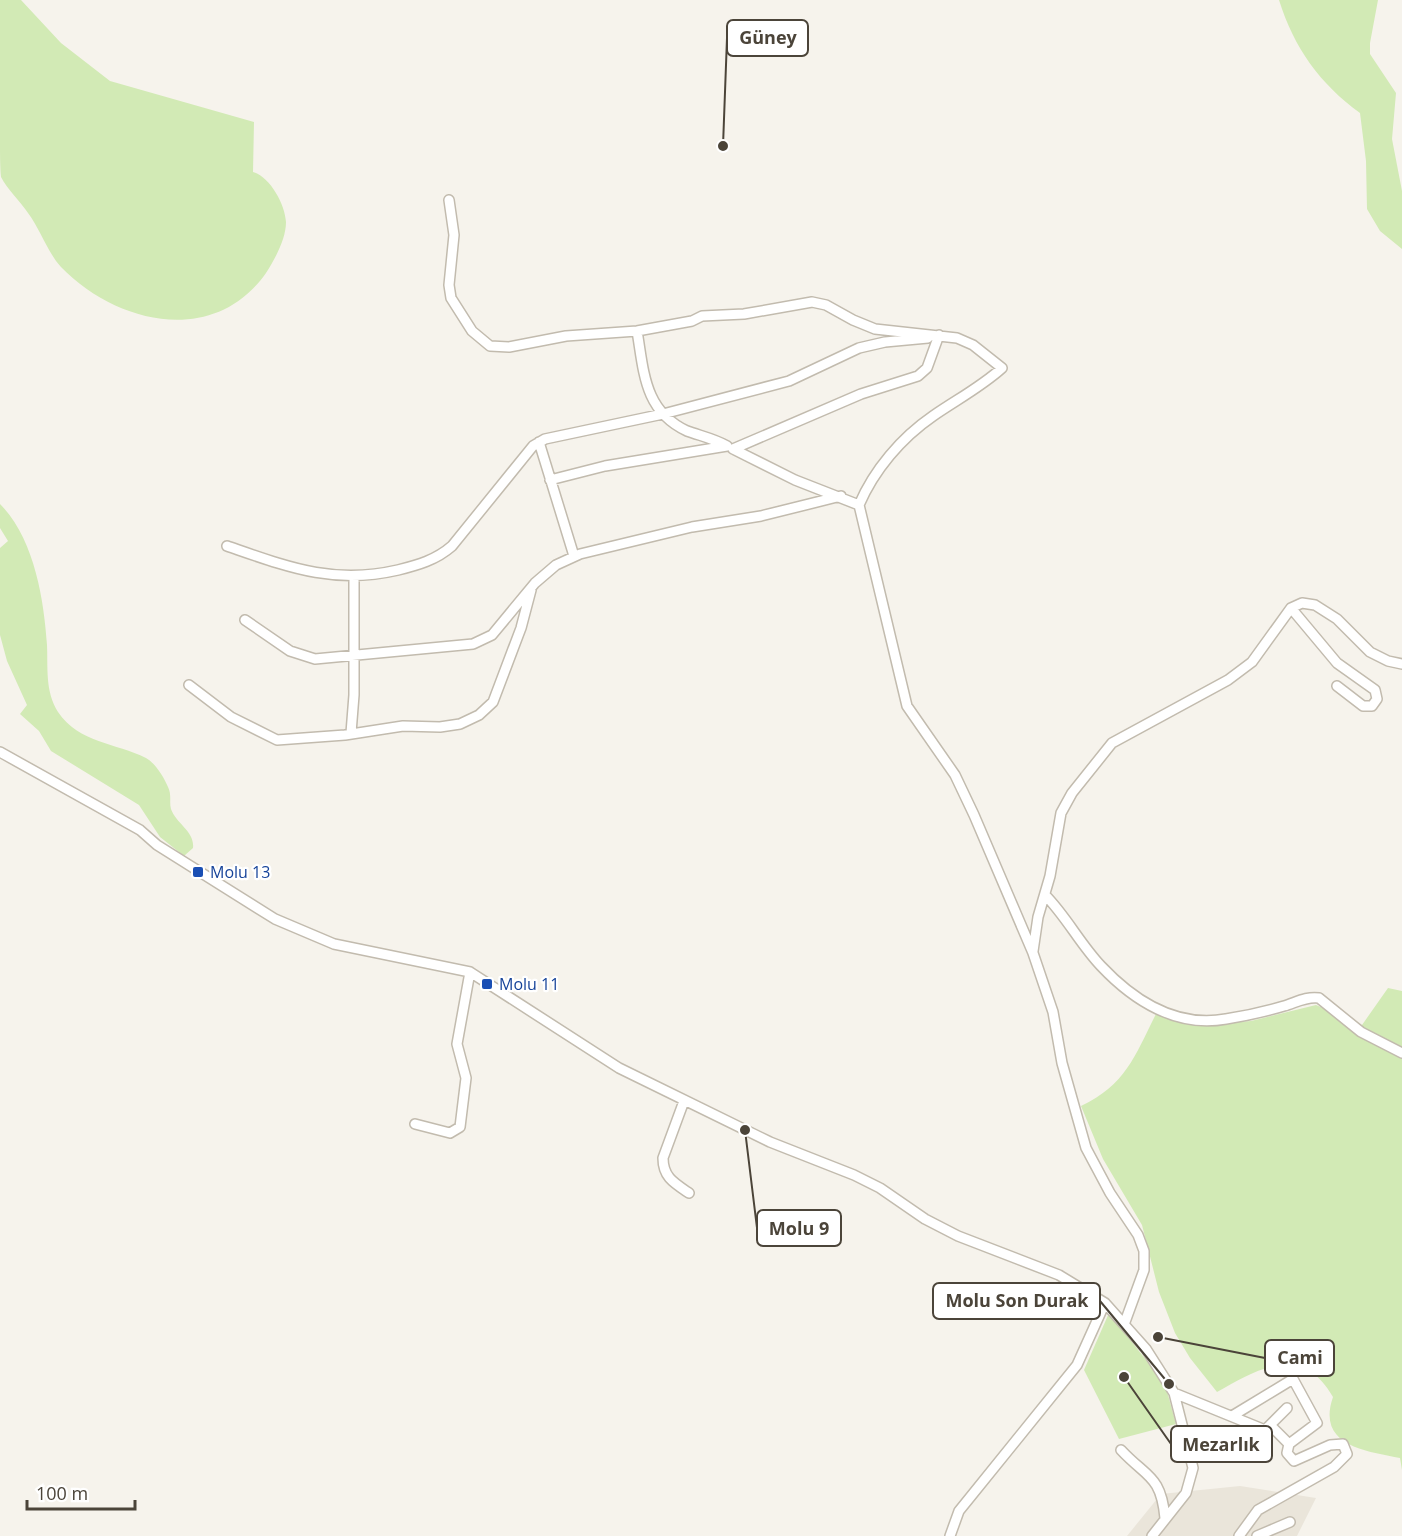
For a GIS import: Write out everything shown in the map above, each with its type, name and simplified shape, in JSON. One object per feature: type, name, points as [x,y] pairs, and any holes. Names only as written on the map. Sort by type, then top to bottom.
[{"type":"street","points":[[449,201],[454,235],[450,292],[457,310],[481,341],[490,346],[504,348],[566,336],[637,331],[692,321],[702,316],[744,314],[812,302],[826,305],[875,329],[939,335],[969,342],[1002,368],[976,389],[930,417],[909,436],[879,468],[860,505],[907,706],[955,775],[1033,953],[1053,1011],[1062,1063],[1086,1148],[1110,1193],[1138,1235],[1144,1251],[1144,1270],[1125,1322]]},
{"type":"street","points":[[550,480],[605,465],[727,446],[687,430],[663,414],[651,401],[637,331]]},
{"type":"street","points":[[227,546],[322,575],[354,577],[419,565],[446,552],[509,474],[539,442],[552,437],[663,414],[789,381],[859,348],[939,335]]},
{"type":"street","points":[[860,505],[795,480],[733,449],[861,394],[918,376],[927,368],[939,335]]},
{"type":"street","points":[[539,442],[574,556]]},
{"type":"street","points":[[245,621],[284,648],[302,656],[321,659],[478,643],[496,631],[531,588],[556,565],[574,556],[706,524],[761,516],[841,496]]},
{"type":"street","points":[[351,733],[354,577]]},
{"type":"street","points":[[189,686],[220,710],[271,739],[289,741],[403,726],[450,726],[469,720],[483,712],[493,702],[516,643],[531,588]]},
{"type":"street","points":[[1033,953],[1038,917],[1045,895],[1062,813],[1071,793],[1097,758],[1112,743],[1228,680],[1252,662],[1291,608],[1302,603],[1315,605],[1337,619],[1370,652],[1388,661],[1402,664]]},
{"type":"street","points":[[1291,608],[1337,663],[1375,690],[1377,699],[1372,706],[1364,706],[1336,686]]},
{"type":"street","points":[[0,752],[140,830],[157,845],[275,919],[334,944],[470,972],[619,1068],[770,1142],[854,1174],[880,1188],[925,1219],[958,1236],[1059,1275],[1105,1303],[1125,1322],[1162,1371],[1174,1393],[1193,1468],[1186,1492],[1152,1536]]},
{"type":"street","points":[[1045,895],[1060,910],[1101,966],[1155,1010],[1182,1019],[1213,1022],[1250,1015],[1308,998],[1319,998],[1361,1032],[1402,1053]]},
{"type":"street","points":[[415,1124],[450,1133],[460,1127],[466,1078],[457,1044],[470,972]]},
{"type":"street","points":[[684,1101],[663,1158],[663,1166],[669,1180],[689,1193]]},
{"type":"street","points":[[950,1536],[959,1512],[997,1461],[1077,1365],[1105,1303]]},
{"type":"street","points":[[1232,1416],[1293,1379],[1317,1423],[1289,1443],[1287,1453],[1294,1461],[1330,1445],[1342,1444],[1347,1454],[1334,1467],[1258,1510],[1239,1536]]},
{"type":"street","points":[[1174,1393],[1265,1431],[1287,1408]]},
{"type":"street","points":[[1270,1425],[1289,1443]]},
{"type":"street","points":[[1121,1450],[1154,1479],[1163,1495],[1165,1518]]},
{"type":"street","points":[[1257,1536],[1290,1522]]},
{"type":"shaded area","points":[[1240,1486],[1316,1498],[1297,1536],[1127,1536],[1161,1494]]},
{"type":"green space","points":[[0,0],[21,0],[61,43],[110,81],[254,122],[253,172],[265,179],[276,192],[283,207],[286,228],[273,262],[245,296],[220,311],[193,319],[165,319],[136,313],[109,302],[83,287],[61,267],[25,208],[1,177]]},
{"type":"green space","points":[[1279,0],[1378,0],[1370,54],[1396,93],[1392,139],[1402,191],[1402,249],[1380,231],[1367,209],[1366,161],[1360,113],[1333,90],[1310,64],[1292,34]]},
{"type":"green space","points":[[0,504],[12,518],[21,534],[35,570],[43,608],[48,679],[51,696],[58,712],[76,730],[146,758],[156,767],[169,790],[173,814],[193,842],[193,848],[184,856],[160,837],[139,805],[51,751],[39,731],[20,714],[27,705],[7,661],[0,635],[0,548],[8,541],[0,528]]},
{"type":"green space","points":[[1388,988],[1402,991],[1402,1470],[1400,1458],[1359,1449],[1338,1436],[1332,1426],[1330,1413],[1333,1397],[1321,1380],[1308,1370],[1293,1365],[1279,1365],[1248,1375],[1217,1392],[1190,1358],[1175,1333],[1159,1292],[1142,1225],[1103,1159],[1081,1106],[1109,1088],[1128,1067],[1157,1012],[1185,1023],[1217,1024],[1251,1021],[1316,1005],[1362,1025]]},
{"type":"green space","points":[[1109,1313],[1165,1384],[1176,1424],[1119,1439],[1084,1370]]},
{"type":"place","name":"Güney","points":[[723,146]]},
{"type":"place","name":"Molu 13","points":[[198,872]]},
{"type":"place","name":"Molu 11","points":[[487,984]]},
{"type":"place","name":"Molu 9","points":[[745,1130]]},
{"type":"place","name":"Cami","points":[[1158,1337]]},
{"type":"place","name":"Mezarlık","points":[[1124,1377]]},
{"type":"place","name":"Molu Son Durak","points":[[1169,1384]]}]
